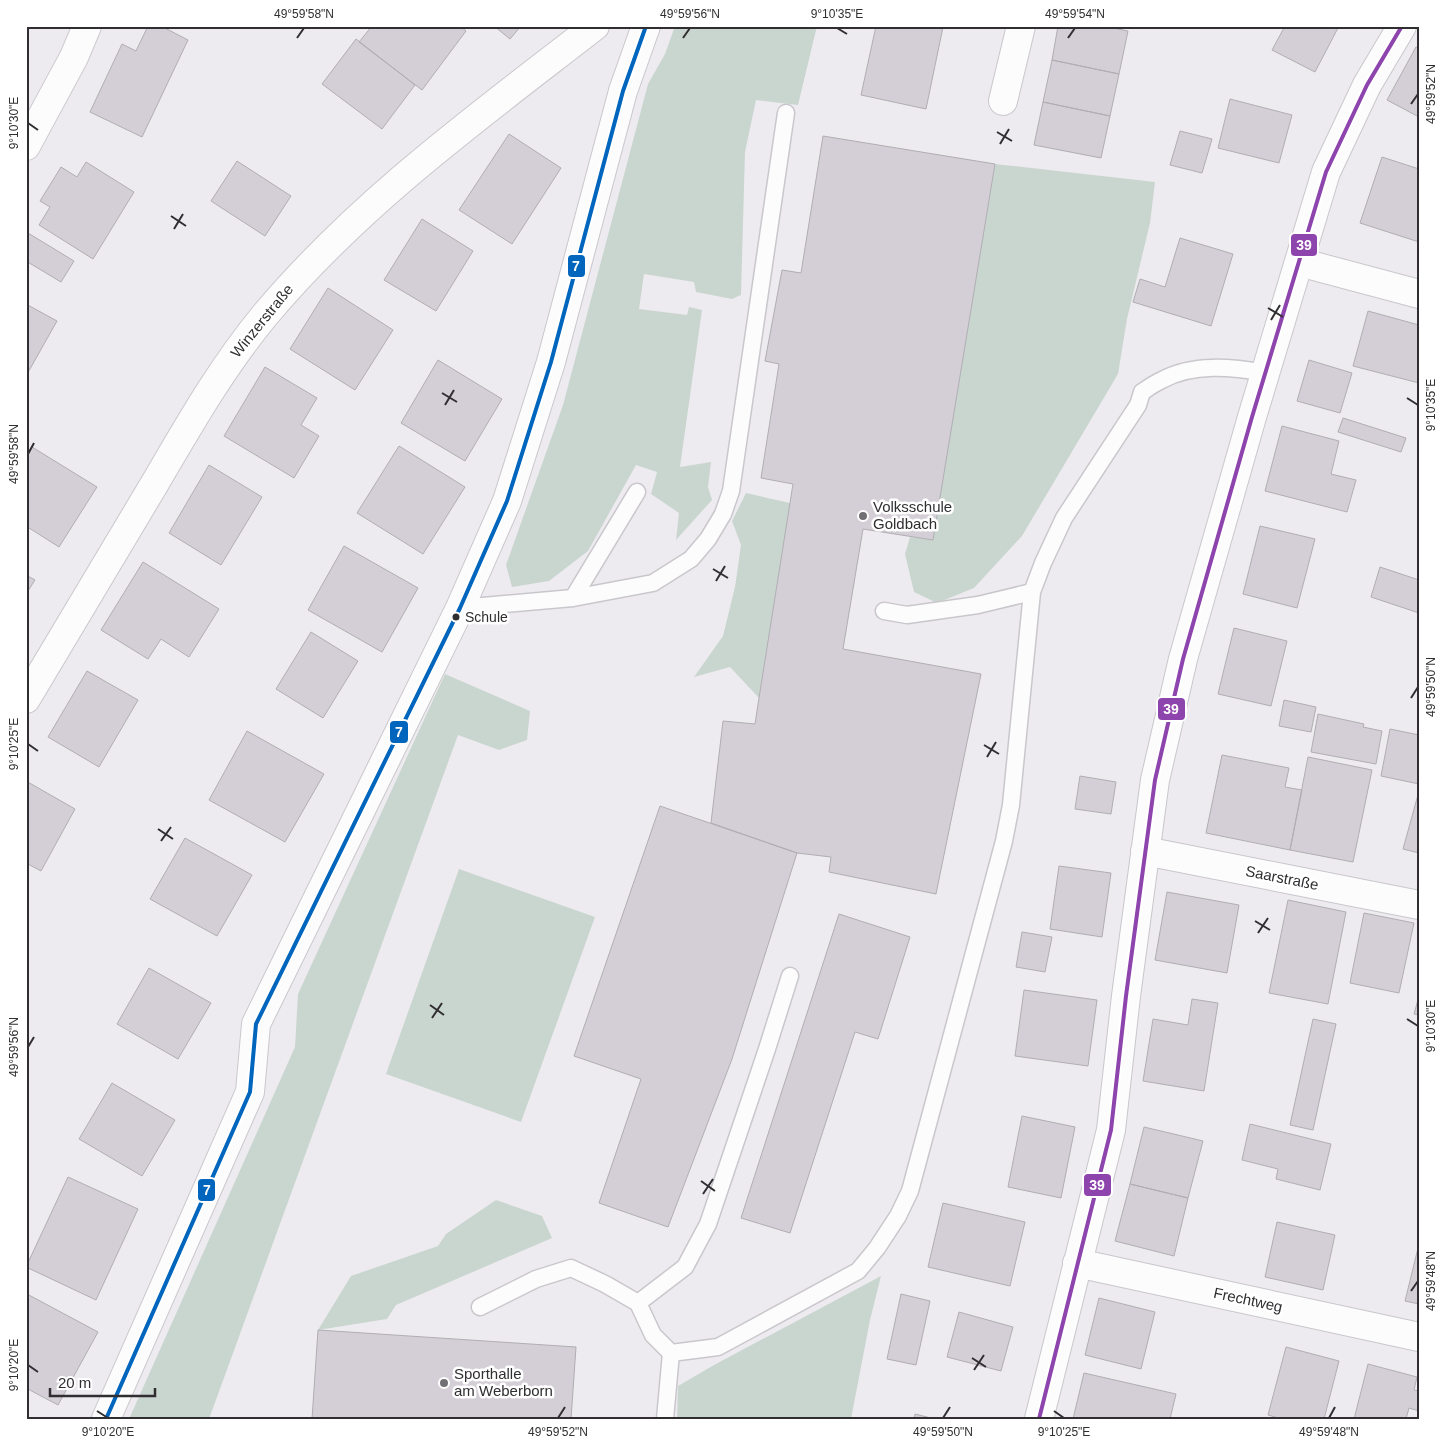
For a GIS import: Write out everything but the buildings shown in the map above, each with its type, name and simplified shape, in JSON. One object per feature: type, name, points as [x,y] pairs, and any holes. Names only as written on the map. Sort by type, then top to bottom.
[{"type":"street","points":[[26,146],[74,57],[87,26]]},
{"type":"street","name":"Winzerstraße","points":[[26,698],[220,374],[265,315],[315,260],[370,206],[425,158],[595,26]]},
{"type":"street","points":[[106,1419],[250,1092],[256,1024],[460,608],[506,500],[551,362],[624,91],[646,26]]},
{"type":"street","points":[[1003,101],[1021,26]]},
{"type":"street","points":[[1039,1419],[1111,1130],[1144,851],[1155,780],[1183,658],[1265,373],[1326,172],[1367,85],[1402,26]]},
{"type":"street","points":[[1299,262],[1419,294]]},
{"type":"street","name":"Saarstraße","points":[[1144,851],[1419,905]]},
{"type":"street","name":"Frechtweg","points":[[1077,1263],[1419,1337]]},
{"type":"lane","points":[[460,608],[573,598],[653,583],[691,559],[708,539],[723,514],[731,491],[786,113]]},
{"type":"lane","points":[[480,1307],[536,1279],[572,1268],[638,1303],[653,1335],[671,1352],[718,1347],[858,1271],[877,1248],[898,1216],[910,1191],[1004,841],[1011,804],[1032,592],[1043,563],[1064,518],[1138,405],[1142,392],[1163,379],[1189,371],[1210,368],[1236,368],[1265,373]]},
{"type":"lane","points":[[573,598],[637,492]]},
{"type":"lane","points":[[884,611],[907,615],[978,604],[1032,592]]},
{"type":"lane","points":[[638,1303],[685,1267],[708,1224],[790,976]]},
{"type":"lane","points":[[665,1419],[671,1352]]},
{"type":"shaded area","points":[[675,26],[817,26],[798,105],[756,100],[745,152],[741,295],[732,299],[696,292],[694,282],[644,274],[639,309],[687,315],[689,307],[702,310],[680,467],[711,462],[708,487],[712,500],[676,540],[679,513],[651,494],[657,472],[636,465],[588,551],[549,581],[512,587],[506,565],[563,405],[648,84],[665,54]]},
{"type":"shaded area","points":[[995,164],[1155,182],[1150,223],[1127,319],[1118,374],[1022,536],[974,588],[937,603],[914,592],[905,554],[910,537],[933,540]]},
{"type":"shaded area","points":[[746,493],[790,503],[759,698],[730,667],[694,677],[723,636],[735,587],[741,545],[732,521]]},
{"type":"shaded area","points":[[445,674],[530,711],[527,740],[499,750],[458,735],[209,1419],[129,1419],[295,1047],[298,994]]},
{"type":"shaded area","points":[[459,869],[595,917],[521,1122],[386,1074]]},
{"type":"shaded area","points":[[496,1200],[542,1216],[552,1238],[396,1305],[387,1319],[318,1330],[351,1276],[438,1246],[446,1234]]},
{"type":"shaded area","points":[[881,1276],[870,1320],[851,1419],[677,1419],[678,1386]]},
{"type":"transit line","name":"7","points":[[106,1419],[250,1092],[256,1024],[460,608],[507,501],[551,362],[623,91],[646,26]]},
{"type":"transit line","name":"39","points":[[1039,1419],[1111,1130],[1126,996],[1155,780],[1183,659],[1252,417],[1326,172],[1367,85],[1402,26]]},
{"type":"place","name":"Volksschule Goldbach","points":[[863,516]]},
{"type":"place","name":"Schule","points":[[456,617]]},
{"type":"place","name":"Sporthalle am Weberborn","points":[[444,1383]]}]
